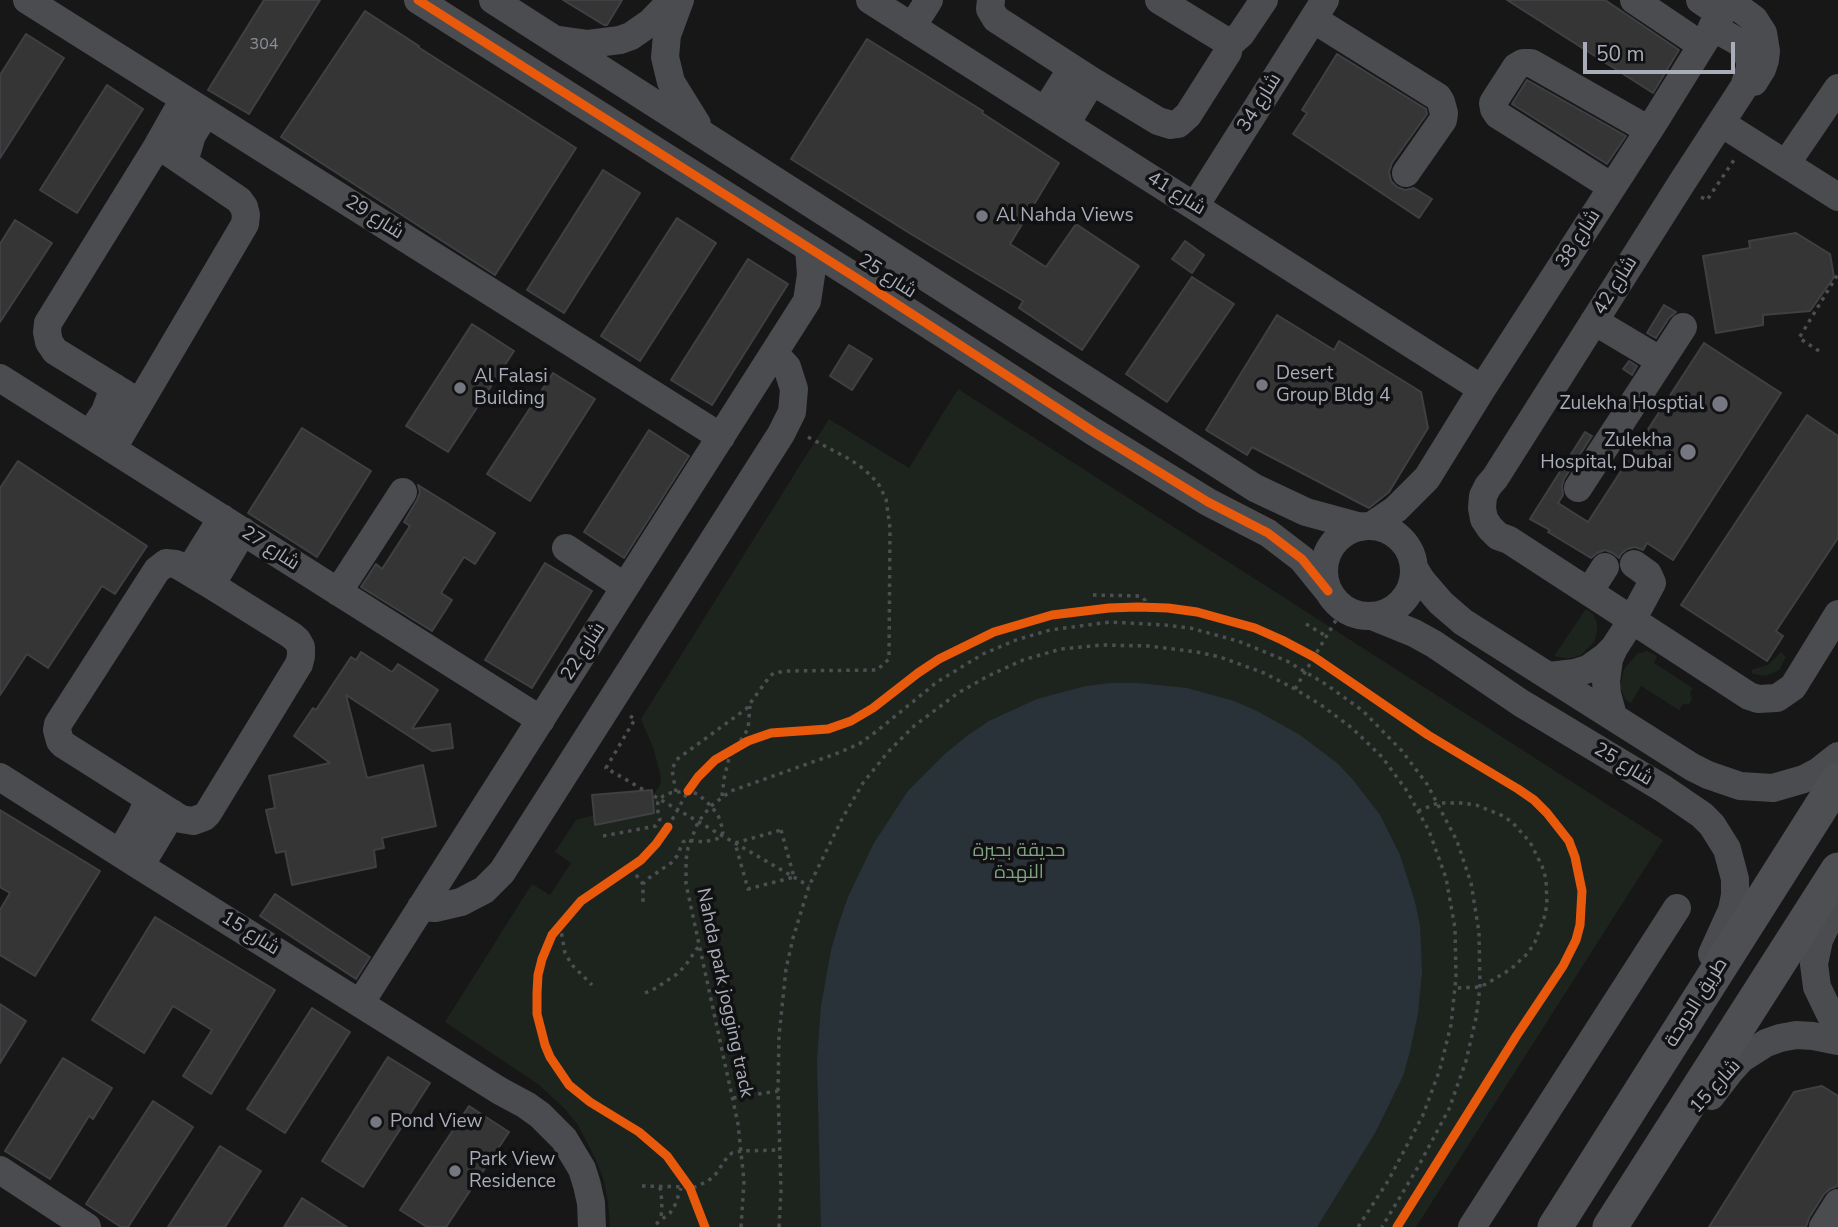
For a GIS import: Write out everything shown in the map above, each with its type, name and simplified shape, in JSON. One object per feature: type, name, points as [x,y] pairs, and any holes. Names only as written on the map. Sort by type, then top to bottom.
[{"type":"main road","name":"طريق الدوحة","points":[[1556,1227],[1838,780]]},
{"type":"main road","points":[[1619,1219],[1674,1127],[1838,870]]},
{"type":"street","name":"شارع 29","points":[[27,0],[720,437]]},
{"type":"street","name":"شارع 25","points":[[418,0],[1094,432],[1208,502],[1268,533],[1301,559],[1336,600]]},
{"type":"street","name":"شارع 25","points":[[494,0],[1255,488],[1306,512],[1366,527]]},
{"type":"street","points":[[555,39],[588,44],[620,40],[651,22],[672,0]]},
{"type":"street","points":[[680,0],[667,34],[667,70],[676,94],[705,135]]},
{"type":"street","name":"شارع 41","points":[[870,0],[1482,389]]},
{"type":"street","points":[[912,27],[929,0]]},
{"type":"street","points":[[992,0],[990,9],[996,19],[1164,124],[1178,124],[1188,116],[1228,52],[1228,43]]},
{"type":"street","points":[[1159,0],[1228,43]]},
{"type":"street","points":[[1228,43],[1241,34],[1264,0]]},
{"type":"street","name":"شارع 42","points":[[1634,0],[1716,15],[1747,14],[1763,33],[1766,51],[1762,69],[1757,79],[1739,96],[1721,122],[1495,478],[1497,517],[1509,540],[1732,684],[1763,687],[1791,679],[1804,671],[1838,614]]},
{"type":"street","points":[[1319,10],[1438,97],[1441,102],[1443,120],[1406,173]]},
{"type":"street","name":"شارع 34","points":[[1195,206],[1319,10]]},
{"type":"street","name":"شارع 38","points":[[1366,527],[1401,505],[1427,478],[1651,127],[1716,15]]},
{"type":"street","points":[[1610,190],[1498,115],[1493,103],[1519,64],[1531,62],[1651,127]]},
{"type":"street","points":[[1055,118],[1082,75]]},
{"type":"street","points":[[1786,164],[1838,89]]},
{"type":"street","points":[[138,402],[55,351],[49,342],[48,323],[158,145],[195,106]]},
{"type":"street","points":[[184,162],[192,135],[195,106]]},
{"type":"street","points":[[1623,107],[1651,127]]},
{"type":"street","points":[[1721,122],[1838,197]]},
{"type":"street","points":[[102,441],[138,402],[245,224],[244,207],[239,200],[158,145]]},
{"type":"street","points":[[1577,173],[1610,190]]},
{"type":"street","name":"شارع 22","points":[[360,1002],[807,301],[811,275],[809,248]]},
{"type":"street","points":[[807,301],[831,287],[858,279]]},
{"type":"street","points":[[1594,321],[1661,361]]},
{"type":"street","points":[[1578,488],[1683,327]]},
{"type":"street","points":[[421,907],[435,908],[461,902],[484,890],[502,872],[786,425],[792,412],[794,389],[787,367],[774,353]]},
{"type":"street","name":"شارع 27","points":[[0,377],[541,719]]},
{"type":"street","points":[[102,441],[105,412],[114,387]]},
{"type":"street","name":"شارع 38","points":[[1413,562],[1415,517],[1427,478]]},
{"type":"street","points":[[338,592],[404,492]]},
{"type":"street","points":[[200,578],[232,525]]},
{"type":"street","points":[[1366,527],[1392,532],[1407,547],[1413,562],[1414,580],[1410,591],[1394,609],[1384,614],[1357,615],[1336,600],[1325,580],[1326,556],[1340,536],[1351,530],[1366,527]]},
{"type":"street","points":[[566,548],[625,587]]},
{"type":"street","name":"شارع 25","points":[[1413,562],[1431,592],[1470,626],[1692,767],[1716,779],[1740,786],[1773,788],[1789,785],[1819,771],[1838,756]]},
{"type":"street","points":[[171,563],[200,578],[291,635],[301,647],[301,656],[299,664],[208,813],[192,821],[181,819],[64,745],[57,730],[58,724],[161,566],[171,563]]},
{"type":"street","points":[[1613,716],[1606,681],[1609,659],[1651,586],[1648,565]]},
{"type":"street","points":[[1589,592],[1605,567]]},
{"type":"street","name":"شارع 25","points":[[1372,616],[1434,644],[1521,703],[1690,806],[1712,825],[1727,849],[1732,864],[1735,895],[1732,910],[1708,966],[1700,998]]},
{"type":"street","points":[[1549,676],[1575,673],[1588,668],[1614,648]]},
{"type":"street","name":"شارع 15","points":[[0,777],[540,1115],[564,1139],[582,1169],[591,1203],[592,1227]]},
{"type":"street","points":[[130,860],[141,817],[160,806]]},
{"type":"street","points":[[1838,900],[1818,940],[1814,964],[1817,987],[1830,1014],[1838,1023]]},
{"type":"street","points":[[1472,1227],[1677,908]]},
{"type":"street","name":"شارع 15","points":[[1674,1127],[1701,1107],[1741,1059],[1760,1046],[1796,1035],[1838,1041]]},
{"type":"street","name":"شارع 15","points":[[500,1091],[537,1128],[556,1155],[570,1187],[575,1227]]},
{"type":"street","points":[[0,1170],[87,1227]]},
{"type":"street","points":[[1823,1227],[1838,1203]]},
{"type":"path","points":[[1681,184],[1707,201],[1740,151]]},
{"type":"path","points":[[1819,351],[1799,338],[1838,274]]},
{"type":"path","points":[[676,792],[672,770],[676,760],[740,713],[750,704],[765,680],[775,673],[877,670],[889,659],[890,518],[886,499],[865,470],[786,425]]},
{"type":"path","points":[[1093,595],[1140,596],[1145,600],[1142,607],[1157,607]]},
{"type":"path","points":[[1295,689],[1310,655],[1326,636],[1336,600]]},
{"type":"path","points":[[1306,624],[1326,636]]},
{"type":"path","points":[[1310,655],[1324,664]]},
{"type":"path","points":[[609,703],[635,719],[607,768],[645,790]]},
{"type":"path","points":[[722,797],[727,764],[734,748],[748,729],[750,704]]},
{"type":"path","points":[[722,756],[754,738]]},
{"type":"path","points":[[603,836],[656,826],[660,819],[657,808],[660,799],[666,794],[690,788]]},
{"type":"path","points":[[690,788],[711,806],[720,821],[722,835]]},
{"type":"path","points":[[665,831],[690,788]]},
{"type":"path","points":[[654,796],[809,886]]},
{"type":"path","points":[[1418,811],[1438,803],[1462,803],[1476,805],[1501,815],[1512,822],[1530,842],[1546,879],[1544,918],[1528,953],[1501,977],[1480,987],[1455,988]]},
{"type":"path","points":[[735,843],[781,830],[793,877]]},
{"type":"path","points":[[643,884],[671,863],[683,842],[716,840],[722,835]]},
{"type":"path","points":[[735,843],[747,890],[793,877]]},
{"type":"path","points":[[621,875],[640,860]]},
{"type":"path","points":[[631,868],[643,884],[643,906]]},
{"type":"path","points":[[552,935],[568,915]]},
{"type":"path","points":[[559,925],[568,959],[592,985]]},
{"type":"path","points":[[645,993],[677,974],[698,945]]},
{"type":"path","points":[[733,1098],[778,1091]]},
{"type":"path","points":[[642,1186],[686,1188],[708,1181],[728,1156],[741,1150],[779,1150]]},
{"type":"path","points":[[683,1177],[686,1188],[695,1198]]},
{"type":"path","points":[[660,1187],[660,1221]]},
{"type":"path","points":[[656,1224],[676,1206],[686,1188]]},
{"type":"green space","name":"حديقة بحيرة النهدة","points":[[958,389],[1663,840],[1416,1227],[610,1227],[604,1181],[578,1125],[538,1084],[445,1022],[532,884],[550,895],[571,863],[555,852],[576,820],[594,815],[595,825],[654,812],[652,797],[661,778],[654,750],[641,719],[829,419],[909,468]]},
{"type":"green space","points":[[1586,609],[1593,614],[1597,623],[1594,642],[1581,655],[1572,658],[1554,656]]},
{"type":"green space","points":[[1647,651],[1657,656],[1654,663],[1693,688],[1689,704],[1683,704],[1679,710],[1641,686],[1631,703],[1625,699],[1620,686],[1624,669],[1637,654]]},
{"type":"green space","points":[[1781,652],[1786,657],[1779,670],[1766,676],[1753,674],[1751,670],[1768,665]]},
{"type":"shaded area","points":[[1112,683],[1187,688],[1234,701],[1257,711],[1300,735],[1337,763],[1380,815],[1400,855],[1415,902],[1420,926],[1422,971],[1418,1014],[1403,1076],[1375,1133],[1317,1227],[821,1227],[817,1061],[821,1006],[839,923],[848,897],[874,843],[908,791],[946,753],[989,721],[1037,699],[1086,686]]},
{"type":"building","points":[[264,0],[320,0],[249,114],[208,90]]},
{"type":"building","points":[[563,0],[622,0],[607,25],[604,25]]},
{"type":"building","points":[[1507,0],[1605,0],[1679,50],[1653,93]]},
{"type":"building","points":[[365,11],[576,148],[495,275],[281,137]]},
{"type":"building","points":[[26,34],[64,58],[0,158],[0,75]]},
{"type":"building","points":[[867,39],[983,111],[982,113],[1059,163],[1010,244],[1046,267],[1076,224],[1139,266],[1082,350],[1019,308],[1023,301],[791,159]]},
{"type":"building","points":[[1337,54],[1426,109],[1427,114],[1392,163],[1389,172],[1391,181],[1397,187],[1405,190],[1414,188],[1432,199],[1419,218],[1293,134],[1307,113],[1302,110]]},
{"type":"building","points":[[1527,80],[1626,136],[1607,164],[1512,104]]},
{"type":"building","points":[[107,85],[143,109],[77,213],[40,190]]},
{"type":"building","points":[[603,170],[640,193],[564,313],[527,290]]},
{"type":"building","points":[[677,218],[716,243],[640,361],[601,336]]},
{"type":"building","points":[[15,220],[52,243],[0,322],[0,244]]},
{"type":"building","points":[[1796,233],[1830,254],[1834,277],[1810,311],[1763,315],[1763,325],[1716,333],[1703,256],[1750,248],[1749,241]]},
{"type":"building","points":[[1185,241],[1204,255],[1192,273],[1172,259]]},
{"type":"building","points":[[748,259],[788,284],[712,405],[671,380]]},
{"type":"building","points":[[1192,277],[1234,304],[1167,402],[1126,374]]},
{"type":"building","points":[[1664,305],[1676,312],[1656,338],[1647,333]]},
{"type":"building","points":[[1277,315],[1334,350],[1339,341],[1421,392],[1428,428],[1389,492],[1369,508],[1252,447],[1247,455],[1206,430]]},
{"type":"building","name":"Al Falasi Building","points":[[472,324],[514,351],[448,452],[406,426]]},
{"type":"building","name":"Zulekha Hospital, Dubai","points":[[1704,343],[1781,393],[1673,560],[1647,543],[1643,550],[1635,547],[1627,549],[1619,558],[1605,550],[1591,558],[1530,519],[1585,432],[1592,436],[1564,479],[1563,495],[1558,503],[1588,522]]},
{"type":"building","points":[[849,345],[872,359],[852,390],[830,376]]},
{"type":"building","points":[[1629,361],[1637,366],[1632,375],[1623,369]]},
{"type":"building","points":[[553,373],[595,399],[530,501],[487,474]]},
{"type":"building","points":[[1807,415],[1838,436],[1838,538],[1776,631],[1783,636],[1767,661],[1681,605]]},
{"type":"building","points":[[302,428],[371,471],[317,557],[248,513]]},
{"type":"building","points":[[649,430],[689,456],[624,558],[584,532]]},
{"type":"building","points":[[18,461],[147,546],[115,594],[102,586],[48,668],[27,654],[0,695],[0,488]]},
{"type":"building","points":[[418,485],[495,533],[475,564],[464,557],[441,593],[452,600],[432,631],[361,587],[376,564],[382,569],[410,526],[404,522],[417,500],[420,492]]},
{"type":"building","points":[[545,563],[592,591],[532,688],[485,660]]},
{"type":"building","points":[[361,652],[392,672],[398,664],[438,690],[412,729],[450,724],[453,748],[432,751],[346,695],[367,778],[423,765],[436,826],[382,838],[384,848],[374,850],[376,867],[292,885],[285,851],[276,853],[266,810],[275,808],[269,776],[330,763],[294,736],[313,708],[316,710],[351,657],[356,660]]},
{"type":"building","points":[[652,790],[654,813],[595,825],[592,795]]},
{"type":"building","points":[[0,810],[100,871],[35,976],[0,955],[0,910],[10,893],[0,887]]},
{"type":"building","points":[[275,894],[370,957],[356,979],[260,916]]},
{"type":"building","points":[[155,917],[275,990],[211,1094],[183,1076],[212,1030],[173,1006],[144,1053],[92,1020]]},
{"type":"building","points":[[0,1004],[26,1021],[0,1063]]},
{"type":"building","points":[[312,1008],[350,1032],[285,1133],[247,1109]]},
{"type":"building","name":"Pond View","points":[[388,1057],[430,1083],[363,1187],[322,1161]]},
{"type":"building","points":[[63,1058],[112,1088],[93,1119],[89,1116],[50,1179],[5,1151]]},
{"type":"building","points":[[1822,1086],[1838,1096],[1838,1186],[1824,1194],[1806,1227],[1709,1227],[1794,1092]]},
{"type":"building","points":[[153,1101],[193,1127],[128,1227],[121,1227],[86,1204]]},
{"type":"building","name":"Park View Residence","points":[[469,1106],[509,1132],[446,1227],[427,1227],[400,1210]]},
{"type":"building","points":[[220,1146],[261,1171],[225,1227],[168,1227]]},
{"type":"building","points":[[302,1198],[347,1227],[284,1227]]},
{"type":"cycle path","points":[[418,0],[1094,432],[1208,502],[1268,533],[1302,559],[1328,591]]},
{"type":"cycle path","points":[[688,791],[715,760],[748,741],[771,733],[828,729],[851,721],[939,659],[994,632],[1052,615],[1138,607],[1197,612],[1255,628],[1314,657],[1428,735],[1534,800],[1569,841],[1582,891],[1580,925],[1563,966],[1397,1227]]},
{"type":"cycle path","points":[[668,827],[641,860],[581,901],[552,935],[538,975],[537,1014],[550,1057],[569,1085],[590,1102],[639,1132],[667,1156],[690,1188],[705,1227]]},
{"type":"place","name":"Al Nahda Views","points":[[982,216]]},
{"type":"place","name":"Desert Group Bldg 4","points":[[1262,385]]},
{"type":"place","name":"Al Falasi Building","points":[[460,388]]},
{"type":"place","name":"Zulekha Hosptial","points":[[1720,404]]},
{"type":"place","name":"Zulekha Hospital, Dubai","points":[[1688,452]]},
{"type":"place","name":"Pond View","points":[[376,1122]]},
{"type":"place","name":"Park View Residence","points":[[455,1171]]}]
